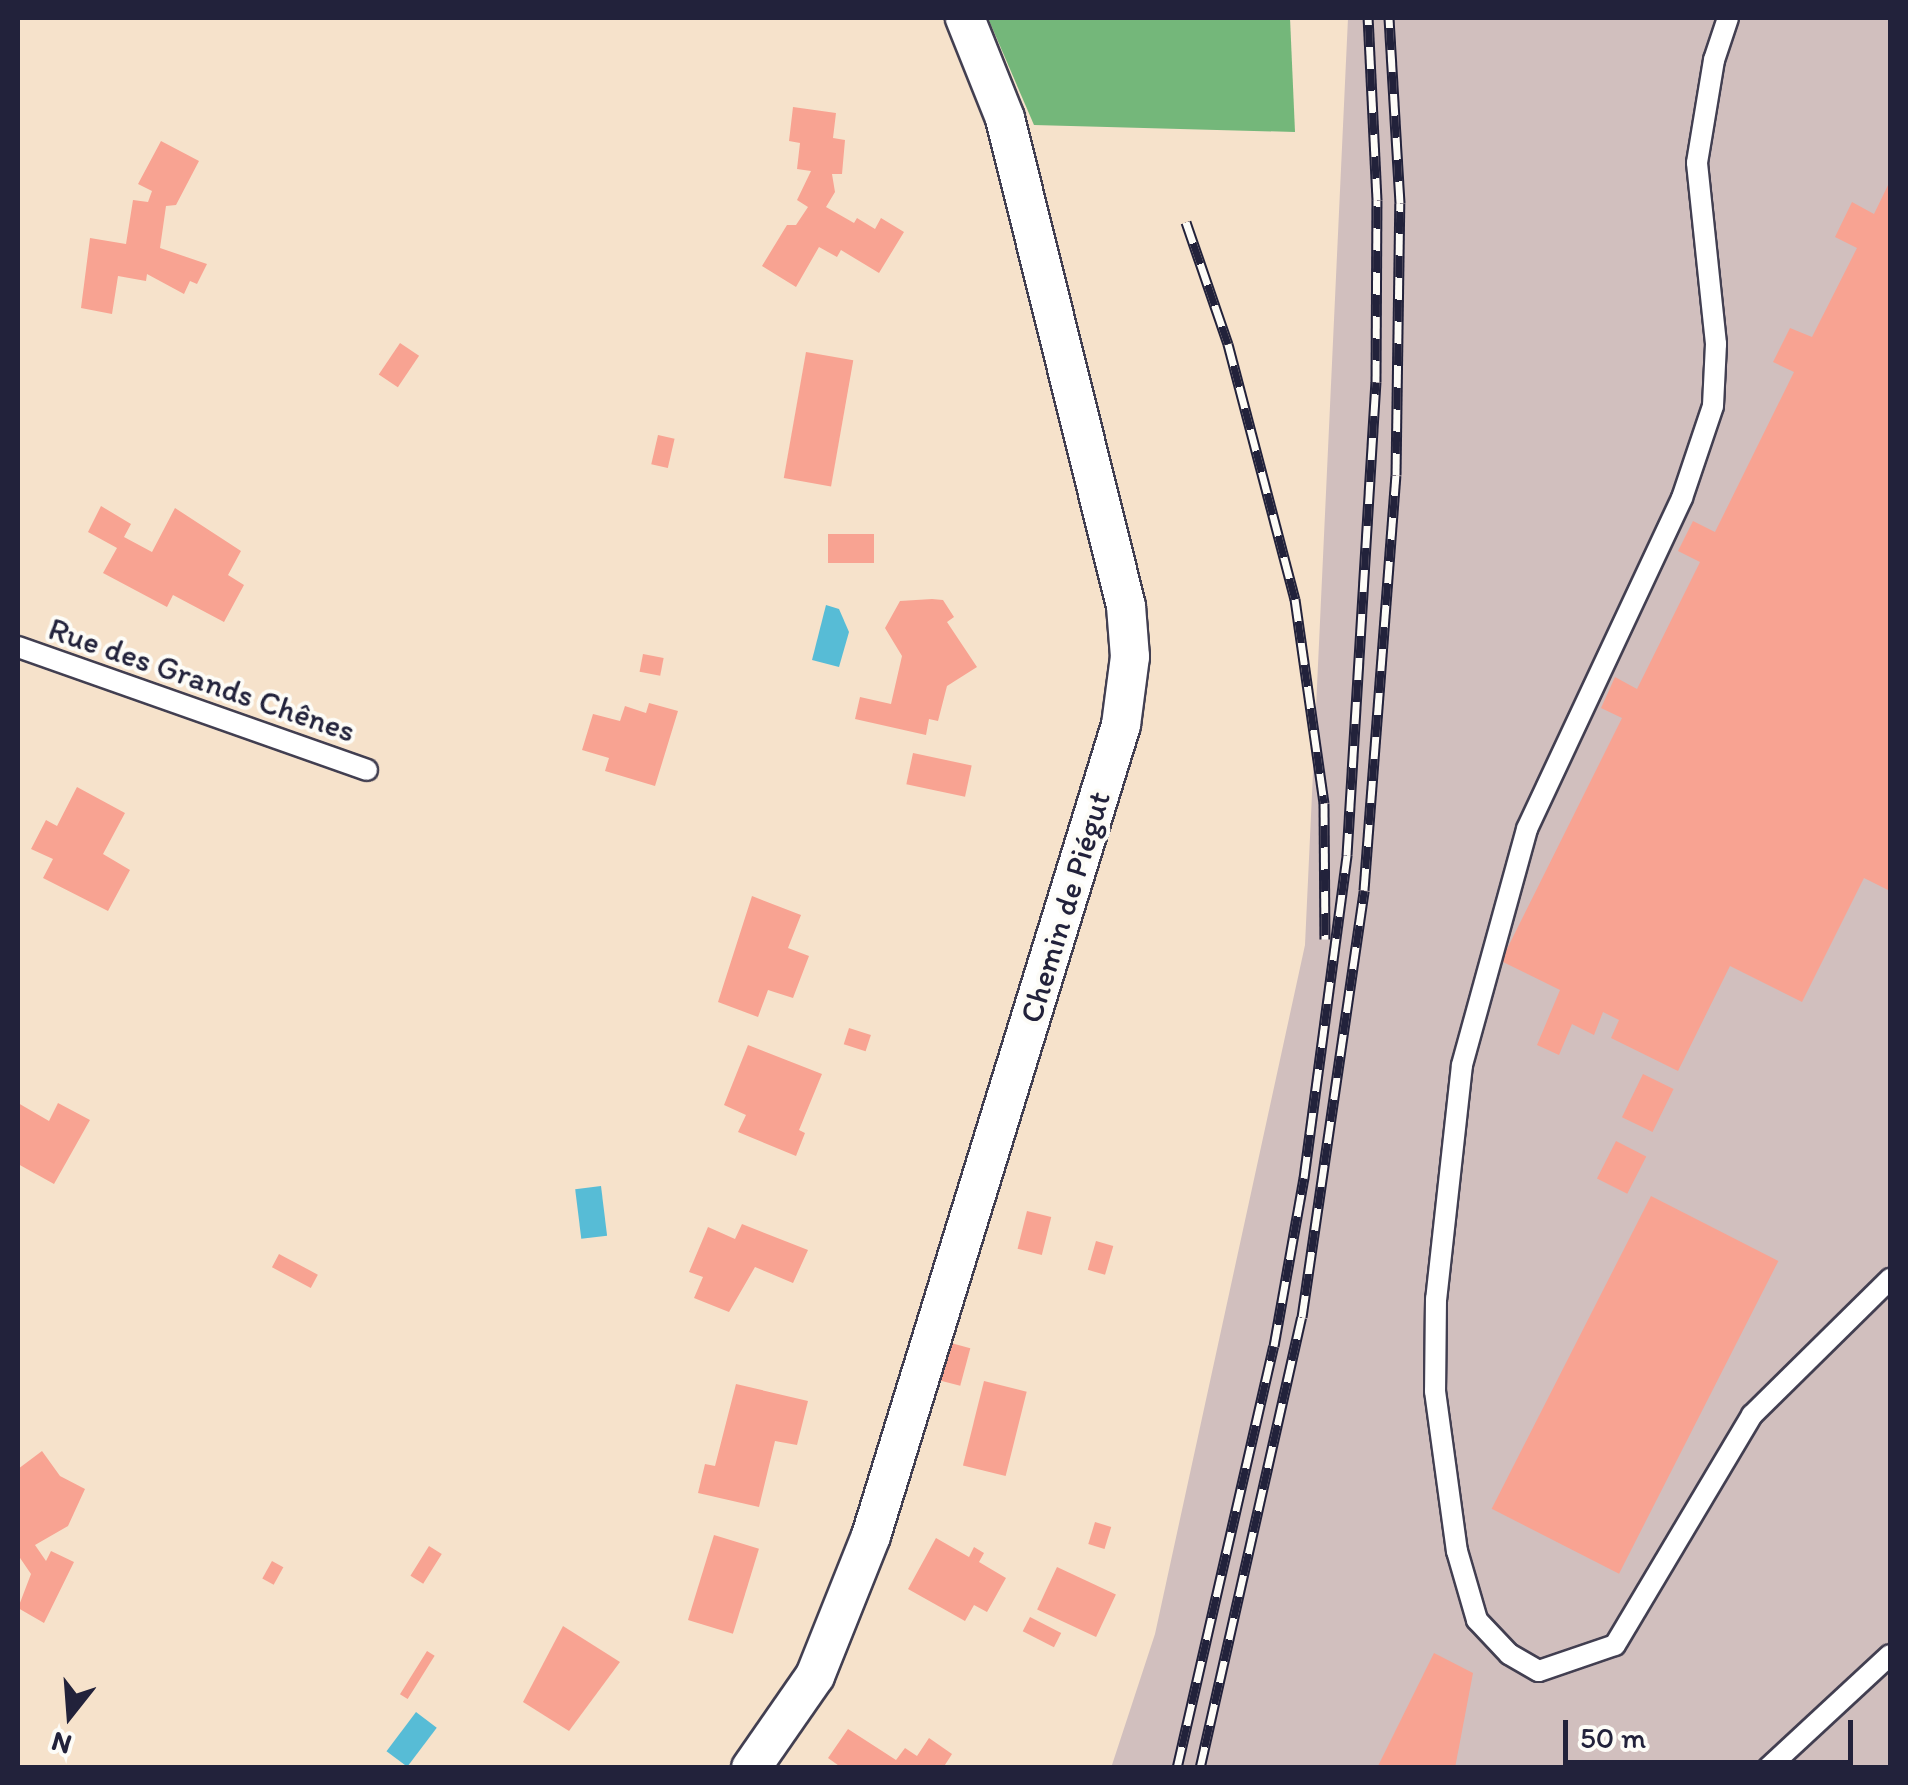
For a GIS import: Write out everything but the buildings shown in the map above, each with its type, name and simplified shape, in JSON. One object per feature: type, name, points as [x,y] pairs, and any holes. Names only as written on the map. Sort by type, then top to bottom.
[{"type":"street","name":"Chemin de Piégut","points":[[750,1768],[814,1676],[870,1536],[1121,725],[1130,656],[1126,606],[1019,173],[965,18]]},
{"type":"lane","points":[[1728,18],[1714,60],[1697,163],[1716,344],[1712,406],[1682,498],[1527,829],[1462,1064],[1436,1299],[1435,1391],[1458,1551],[1477,1620],[1509,1654],[1539,1671],[1616,1645],[1752,1415],[1890,1279]]},
{"type":"lane","name":"Rue des Grands Chênes","points":[[18,647],[367,770]]},
{"type":"lane","points":[[1768,1768],[1890,1655]]},
{"type":"shaded area","points":[[1348,18],[1890,18],[1890,1767],[1111,1768],[1155,1634],[1305,945]]},
{"type":"green space","points":[[988,18],[1290,18],[1295,132],[1034,125]]},
{"type":"water","points":[[826,605],[839,609],[849,632],[839,667],[812,660]]},
{"type":"water","points":[[601,1186],[607,1236],[581,1239],[575,1189]]},
{"type":"water","points":[[416,1712],[437,1728],[407,1767],[387,1751]]},
{"type":"railway","points":[[1177,1768],[1274,1346],[1304,1178],[1347,855],[1376,382],[1377,200],[1368,18]]},
{"type":"railway","points":[[1200,1768],[1302,1317],[1364,890],[1396,475],[1400,203],[1389,18]]},
{"type":"railway","points":[[1186,222],[1228,344],[1295,599],[1324,803],[1325,939]]}]
